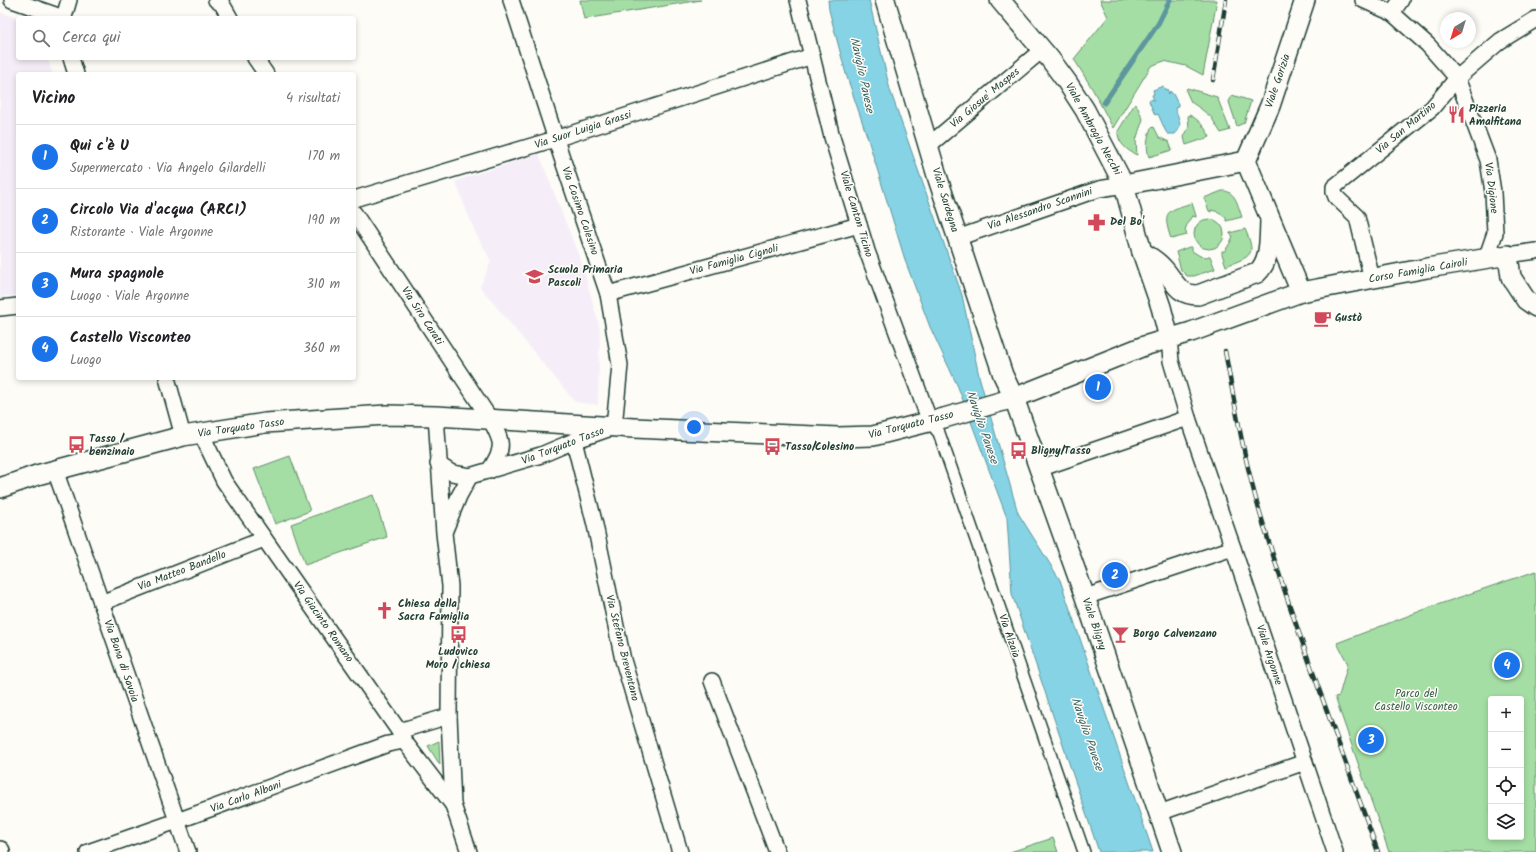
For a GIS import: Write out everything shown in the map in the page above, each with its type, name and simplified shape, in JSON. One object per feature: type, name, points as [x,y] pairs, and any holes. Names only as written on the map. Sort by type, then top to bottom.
[{"type":"street","points":[[12,0],[58,16]]},
{"type":"street","points":[[65,16],[69,0]]},
{"type":"street","points":[[216,0],[222,4],[229,16]]},
{"type":"street","name":"Via Cosimo Colesino","points":[[511,0],[555,139],[608,294],[620,365],[614,427]]},
{"type":"street","name":"Viale Canton Ticino","points":[[798,0],[832,137],[867,251],[930,422]]},
{"type":"street","name":"Viale Sardegna","points":[[885,0],[957,238],[1003,375],[1014,398]]},
{"type":"street","name":"Viale Ambrogio Necchi","points":[[1000,0],[1067,82],[1085,110],[1124,186],[1142,252],[1161,307],[1169,338]]},
{"type":"street","name":"Viale Gorizia","points":[[1246,161],[1270,106],[1305,0]]},
{"type":"street","name":"Via Digione","points":[[1363,0],[1392,13],[1428,45],[1457,78],[1488,160],[1493,192],[1495,233],[1486,258]]},
{"type":"street","points":[[1392,13],[1401,0]]},
{"type":"street","name":"Via San Martino","points":[[1372,279],[1357,217],[1336,197],[1334,186],[1432,108],[1457,78],[1500,41],[1536,19]]},
{"type":"street","name":"Via Giosue' Maspes","points":[[928,146],[1042,50]]},
{"type":"street","name":"Via Suor Luigia Grassi","points":[[356,198],[555,139],[812,56]]},
{"type":"street","points":[[72,60],[75,72]]},
{"type":"street","points":[[257,60],[265,72]]},
{"type":"street","points":[[1124,186],[1246,161],[1301,292]]},
{"type":"street","name":"Via Alessandro Scannini","points":[[957,238],[1099,189],[1124,186]]},
{"type":"street","name":"Via Siro Carati","points":[[356,216],[490,419]]},
{"type":"street","points":[[1142,252],[1162,266],[1171,280],[1184,293],[1198,295],[1257,273],[1263,267],[1266,261],[1270,221]]},
{"type":"street","name":"Via Famiglia Cignoli","points":[[608,294],[859,225]]},
{"type":"street","name":"Corso Famiglia Cairoli","points":[[1169,338],[1301,292],[1486,258],[1536,251]]},
{"type":"street","points":[[1508,255],[1511,277],[1526,300],[1536,307]]},
{"type":"street","points":[[0,308],[16,306]]},
{"type":"street","name":"Via Torquato Tasso","points":[[0,488],[55,470],[192,434],[265,422],[386,415],[436,416],[614,427],[852,437],[873,436],[930,422],[1014,398],[1144,346],[1169,338]]},
{"type":"street","name":"Viale Argonne","points":[[1169,338],[1171,361],[1188,418],[1335,852]]},
{"type":"street","name":"Via Giacinto Romano","points":[[169,380],[192,434],[401,736],[453,805]]},
{"type":"street","name":"Viale Bligny","points":[[1014,398],[1085,597],[1172,852]]},
{"type":"street","points":[[436,416],[438,464],[450,586],[449,716],[453,805],[469,852]]},
{"type":"street","points":[[1039,469],[1188,418]]},
{"type":"street","points":[[490,419],[498,434],[501,448],[499,456],[490,471]]},
{"type":"street","name":"Via Alzaia","points":[[930,422],[939,432],[1084,852]]},
{"type":"street","name":"Via Torquato Tasso","points":[[470,476],[541,455],[574,441],[614,427]]},
{"type":"street","name":"Via Stefano Breventano","points":[[574,441],[595,525],[623,660],[680,852]]},
{"type":"street","points":[[438,464],[452,473],[470,476],[459,496],[444,533]]},
{"type":"street","name":"Via Bona di Savoia","points":[[55,470],[188,852]]},
{"type":"street","name":"Via Matteo Bandello","points":[[101,603],[264,539]]},
{"type":"street","points":[[1085,597],[1233,548]]},
{"type":"street","points":[[712,681],[777,852]]},
{"type":"street","name":"Via Carlo Albani","points":[[88,852],[177,822],[388,744],[401,736],[449,716]]},
{"type":"street","points":[[1159,813],[1305,762]]},
{"type":"shaded area","points":[[0,12],[16,17],[16,60],[48,60],[52,72],[16,72],[16,295],[0,297]]},
{"type":"shaded area","name":"Scuola Primaria Pascoli","points":[[539,154],[582,264],[600,329],[598,405],[575,402],[480,287],[491,261],[475,232],[455,181]]},
{"type":"green space","points":[[580,0],[701,0],[584,19]]},
{"type":"green space","points":[[1100,0],[1217,0],[1203,75],[1186,66],[1164,61],[1151,66],[1113,128],[1093,90],[1074,59],[1108,17]]},
{"type":"green space","points":[[1187,88],[1217,97],[1230,130],[1221,133],[1211,117],[1191,102],[1186,91]]},
{"type":"green space","points":[[1232,95],[1251,101],[1244,123],[1237,126],[1229,102]]},
{"type":"green space","points":[[1136,104],[1143,119],[1136,140],[1137,155],[1123,146],[1118,135],[1118,131]]},
{"type":"green space","points":[[1189,115],[1201,124],[1210,137],[1186,145],[1184,137],[1189,127]]},
{"type":"green space","points":[[1154,127],[1159,137],[1169,142],[1172,150],[1149,157],[1147,150],[1148,139],[1151,128]]},
{"type":"green space","points":[[1222,191],[1227,191],[1233,196],[1238,204],[1242,217],[1226,221],[1226,218],[1219,212],[1209,211],[1204,198]]},
{"type":"green space","points":[[1192,203],[1196,217],[1192,216],[1188,222],[1185,230],[1187,235],[1171,239],[1167,223],[1168,214],[1176,208]]},
{"type":"green space","points":[[1209,219],[1220,223],[1224,234],[1220,245],[1209,249],[1198,245],[1194,234],[1198,223]]},
{"type":"green space","points":[[1245,229],[1251,245],[1249,254],[1241,260],[1226,266],[1222,251],[1225,251],[1230,243],[1233,236],[1230,233]]},
{"type":"green space","points":[[1192,247],[1192,251],[1200,256],[1210,256],[1215,269],[1194,276],[1187,276],[1181,270],[1176,252]]},
{"type":"green space","points":[[290,456],[310,511],[275,524],[254,469]]},
{"type":"green space","points":[[373,495],[387,537],[305,565],[291,524]]},
{"type":"green space","name":"Parco del Castello Visconteo","points":[[1536,571],[1536,852],[1389,852],[1335,697],[1339,696],[1348,664],[1337,643],[1431,607]]},
{"type":"green space","points":[[439,741],[440,765],[428,746]]},
{"type":"green space","points":[[1053,838],[1058,852],[1010,852]]},
{"type":"water","name":"Naviglio Pavese","points":[[828,0],[869,0],[890,90],[962,295],[979,376],[1018,513],[1060,580],[1153,852],[1099,852],[1012,594],[1007,518],[958,387],[930,327],[906,263],[867,136],[846,74],[829,10]]},
{"type":"water","points":[[1163,86],[1165,90],[1167,89],[1169,94],[1170,91],[1173,94],[1179,106],[1175,108],[1180,125],[1175,134],[1168,134],[1166,132],[1158,114],[1155,115],[1149,101],[1150,99],[1154,100],[1152,95],[1154,94],[1153,90]]},
{"type":"waterway","points":[[1104,103],[1158,24],[1170,0]]},
{"type":"railway","points":[[1213,80],[1226,0]]},
{"type":"railway","points":[[1225,351],[1236,412],[1254,493],[1273,556],[1378,852]]},
{"type":"place","name":"Pizzeria Amalfitana","points":[[1456,115]]},
{"type":"place","name":"Del Bo'","points":[[1097,222]]},
{"type":"place","name":"Scuola Primaria Pascoli","points":[[535,276]]},
{"type":"place","name":"Gustò","points":[[1322,318]]},
{"type":"place","name":"Qui c'è U","points":[[1098,387]]},
{"type":"place","name":"Tasso / benzinaio","points":[[76,445]]},
{"type":"place","name":"Tasso/Colesino","points":[[772,447]]},
{"type":"place","name":"Bligny/Tasso","points":[[1018,451]]},
{"type":"place","name":"Circolo Via d'acqua (ARCI)","points":[[1115,575]]},
{"type":"place","name":"Chiesa della Sacra Famiglia","points":[[385,610]]},
{"type":"place","name":"Ludovico Moro / chiesa","points":[[458,634]]},
{"type":"place","name":"Borgo Calvenzano","points":[[1120,634]]},
{"type":"place","name":"Castello Visconteo","points":[[1507,665]]},
{"type":"place","name":"Mura spagnole","points":[[1371,740]]}]
